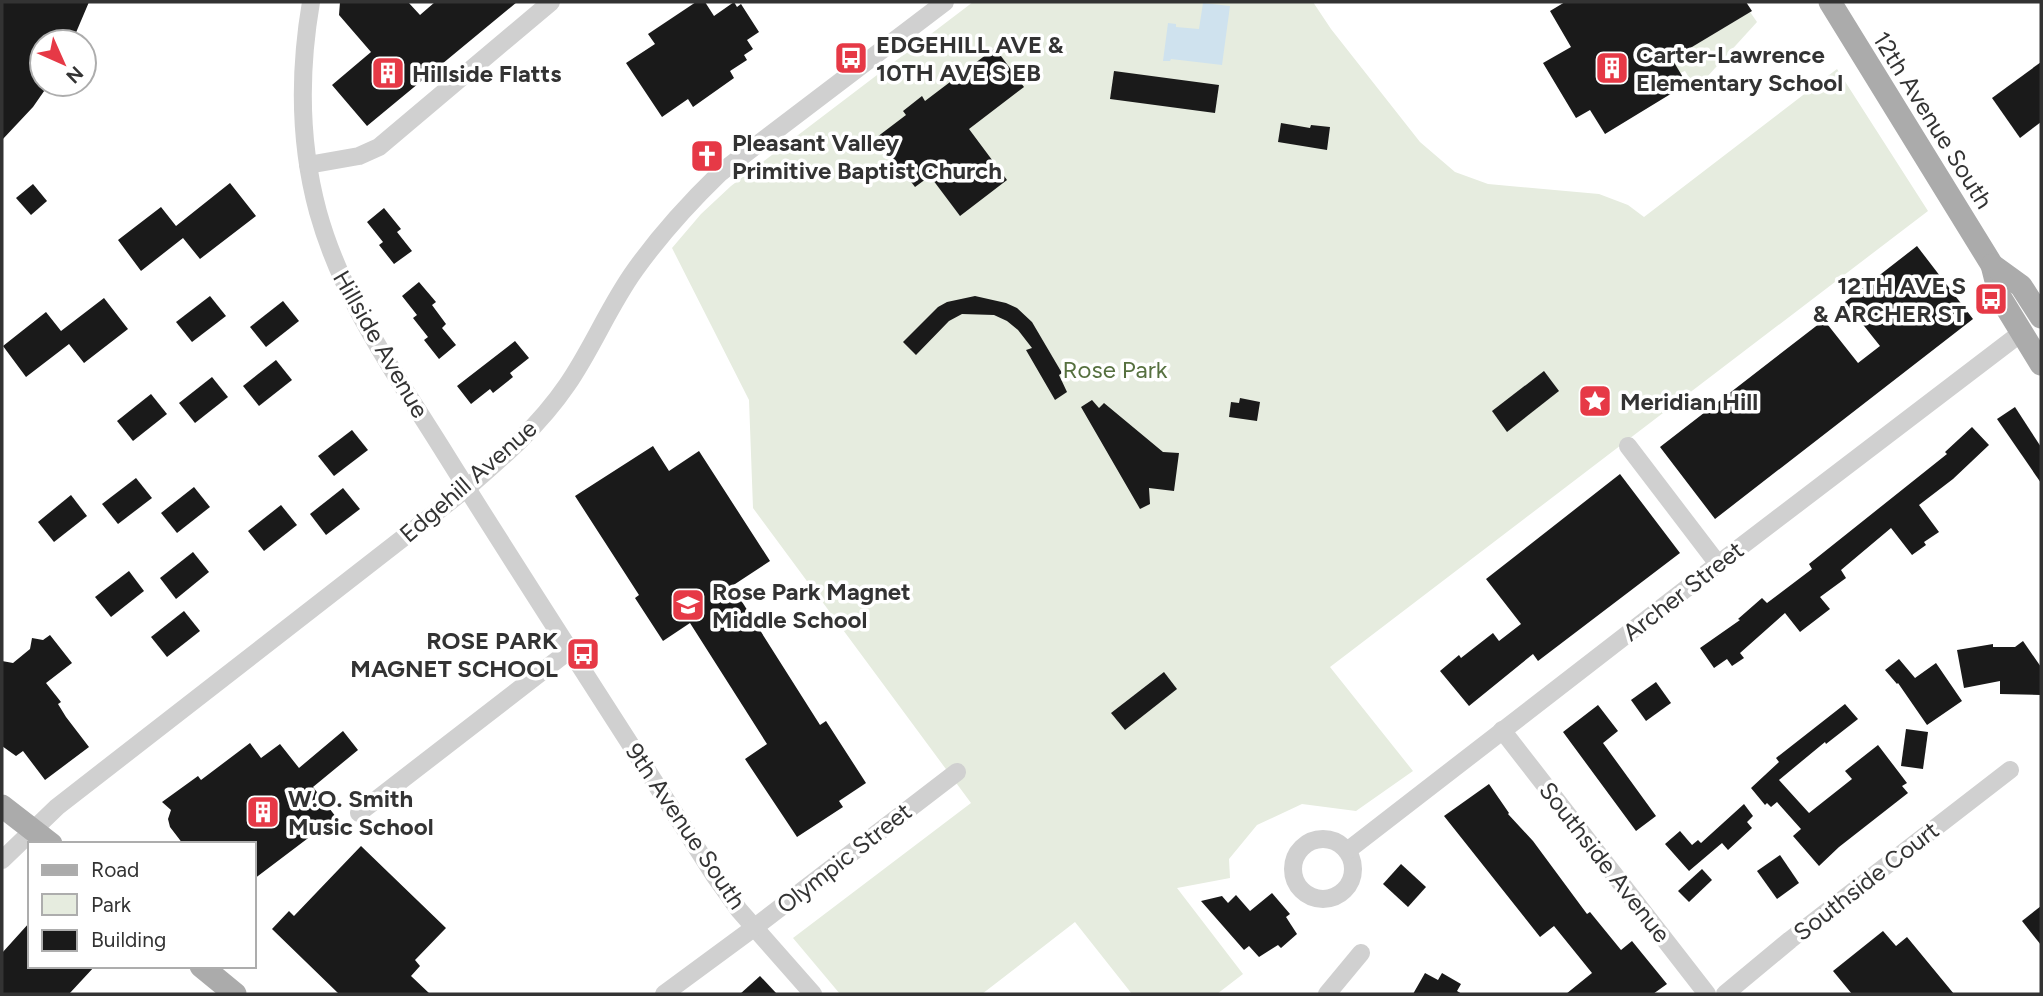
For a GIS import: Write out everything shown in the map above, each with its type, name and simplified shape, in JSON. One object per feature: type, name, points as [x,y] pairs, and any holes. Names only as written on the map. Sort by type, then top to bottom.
[{"type":"main road","name":"12th Avenue South","points":[[1830,2],[1992,265],[2000,297],[2041,364]]},
{"type":"main road","name":"12th Avenue South","points":[[1992,265],[2021,285],[2041,317]]},
{"type":"main road","points":[[2,806],[48,842]]},
{"type":"main road","points":[[203,968],[235,994]]},
{"type":"street","name":"Hillside Avenue","points":[[311,2],[302,84],[303,132],[308,165],[326,238],[354,305],[376,345],[570,650]]},
{"type":"street","points":[[308,165],[359,156],[379,147],[551,2]]},
{"type":"street","name":"Edgehill Avenue","points":[[2,860],[31,829],[466,489],[522,439],[543,417],[572,377],[634,271],[695,197],[729,166],[945,2]]},
{"type":"street","name":"Archer Street","points":[[1347,851],[2021,333]]},
{"type":"street","points":[[1628,446],[1718,564]]},
{"type":"street","points":[[359,813],[570,650]]},
{"type":"street","name":"9th Avenue South","points":[[570,650],[739,911],[813,994]]},
{"type":"street","name":"Southside Avenue","points":[[1502,730],[1707,994]]},
{"type":"street","name":"Southside Court","points":[[1725,994],[1790,940],[2010,770]]},
{"type":"street","name":"Olympic Street","points":[[664,994],[957,772]]},
{"type":"street","points":[[1327,994],[1360,953]]},
{"type":"green space","name":"Rose Park","points":[[973,2],[1313,2],[1420,142],[1455,172],[1488,184],[1599,194],[1628,205],[1644,217],[1837,69],[1928,211],[1330,667],[1413,771],[1356,811],[1302,804],[1257,825],[1229,859],[1230,878],[1177,888],[1243,974],[1217,994],[1132,994],[1075,922],[982,994],[840,994],[793,938],[971,803],[753,508],[749,400],[672,248],[701,214],[731,186]]},
{"type":"green space","points":[[1750,12],[1757,22],[1696,89],[1685,71],[1680,73],[1672,59]]},
{"type":"water","points":[[1203,3],[1230,6],[1222,65],[1171,59],[1163,61],[1168,23],[1176,24],[1176,27],[1199,29]]},
{"type":"building","points":[[2,2],[89,2],[78,28],[28,28],[28,98],[39,98],[2,140]]},
{"type":"building","name":"Hillside Flatts","points":[[340,2],[408,2],[420,15],[435,2],[517,2],[367,126],[332,85],[371,52],[339,15]]},
{"type":"building","points":[[696,2],[705,2],[714,16],[734,2],[737,7],[741,4],[759,32],[747,40],[753,49],[744,55],[747,60],[730,71],[734,78],[693,107],[688,99],[662,117],[626,63],[655,44],[648,34]]},
{"type":"building","name":"Carter-Lawrence Elementary School","points":[[1565,2],[1746,2],[1752,11],[1672,59],[1687,84],[1605,134],[1590,110],[1576,118],[1543,63],[1571,47],[1550,11]]},
{"type":"building","points":[[995,48],[1024,87],[969,129],[1007,180],[960,216],[930,176],[915,187],[877,137],[906,115],[903,111],[922,96],[925,101]]},
{"type":"building","points":[[2041,62],[2041,122],[2020,138],[1992,98]]},
{"type":"building","points":[[1114,71],[1219,85],[1215,113],[1110,99]]},
{"type":"building","points":[[1281,123],[1310,128],[1311,125],[1330,127],[1327,150],[1278,142]]},
{"type":"building","points":[[230,183],[256,216],[200,259],[183,238],[141,271],[118,240],[161,207],[176,226]]},
{"type":"building","points":[[33,184],[47,201],[31,215],[16,198]]},
{"type":"building","points":[[384,208],[401,229],[397,232],[412,251],[394,264],[379,245],[383,242],[367,222]]},
{"type":"building","points":[[1917,246],[1973,319],[1715,519],[1660,447],[1824,320],[1858,363],[1880,346],[1845,302]]},
{"type":"building","points":[[419,282],[436,302],[432,305],[446,324],[442,328],[456,345],[439,359],[424,340],[428,337],[413,318],[417,315],[402,296]]},
{"type":"building","points":[[210,296],[226,316],[192,342],[176,322]]},
{"type":"building","points":[[975,296],[1017,308],[1032,322],[1062,373],[1059,375],[1067,392],[1055,400],[1026,350],[1032,348],[1018,330],[994,315],[962,314],[949,321],[916,355],[903,342],[938,307],[947,302]]},
{"type":"building","points":[[104,298],[128,329],[84,363],[69,344],[26,377],[3,346],[46,312],[61,331]]},
{"type":"building","points":[[283,301],[299,321],[266,347],[250,327]]},
{"type":"building","points":[[515,341],[529,358],[510,373],[513,377],[493,393],[490,389],[471,404],[457,386]]},
{"type":"building","points":[[276,360],[292,380],[259,406],[243,386]]},
{"type":"building","points":[[1544,371],[1559,391],[1507,432],[1492,411]]},
{"type":"building","points":[[212,377],[228,397],[195,423],[179,403]]},
{"type":"building","points":[[151,394],[167,414],[133,441],[117,421]]},
{"type":"building","points":[[1240,398],[1260,402],[1257,421],[1229,417],[1231,402],[1239,403]]},
{"type":"building","points":[[1092,400],[1099,408],[1104,403],[1163,452],[1179,453],[1174,491],[1149,488],[1150,504],[1140,509],[1081,407]]},
{"type":"building","points":[[2015,407],[2041,447],[2041,483],[1997,419]]},
{"type":"building","points":[[1972,427],[1989,445],[1953,479],[1919,505],[1939,532],[1924,542],[1926,545],[1912,555],[1891,528],[1841,570],[1846,578],[1820,597],[1830,609],[1800,632],[1785,613],[1740,653],[1744,658],[1732,666],[1727,659],[1714,668],[1700,648],[1740,620],[1738,619],[1762,598],[1767,603],[1812,569],[1809,564],[1947,454],[1945,452]]},
{"type":"building","points":[[352,430],[368,450],[334,476],[318,456]]},
{"type":"building","name":"Rose Park Magnet Middle School","points":[[653,446],[669,471],[699,451],[770,561],[732,586],[820,725],[826,721],[866,783],[839,801],[843,807],[797,837],[745,759],[767,744],[690,623],[663,641],[635,598],[639,595],[575,496]]},
{"type":"building","points":[[1620,474],[1680,553],[1538,661],[1533,654],[1469,706],[1440,671],[1493,633],[1499,641],[1521,624],[1486,579]]},
{"type":"building","points":[[136,478],[152,498],[118,524],[102,504]]},
{"type":"building","points":[[194,487],[210,507],[177,533],[161,513]]},
{"type":"building","points":[[343,488],[360,509],[326,535],[310,514]]},
{"type":"building","points":[[71,495],[87,516],[54,542],[38,522]]},
{"type":"building","points":[[281,505],[297,525],[264,551],[248,531]]},
{"type":"building","points":[[193,552],[209,572],[176,599],[160,578]]},
{"type":"building","points":[[129,571],[144,591],[111,617],[95,597]]},
{"type":"building","points":[[184,611],[200,631],[167,657],[151,637]]},
{"type":"building","points":[[50,635],[72,663],[46,683],[61,702],[58,704],[66,717],[89,747],[45,780],[23,751],[16,756],[2,746],[2,661],[13,663],[30,649],[32,638],[43,640]]},
{"type":"building","points":[[2023,641],[2041,667],[2041,695],[2000,694],[2000,681],[1964,688],[1957,650],[1993,644],[1993,647],[2015,647]]},
{"type":"building","points":[[1899,659],[1915,678],[1936,663],[1962,701],[1927,725],[1898,683],[1885,670]]},
{"type":"building","points":[[1164,672],[1177,689],[1125,730],[1111,713]]},
{"type":"building","points":[[1656,682],[1671,703],[1646,721],[1631,700]]},
{"type":"building","points":[[1845,704],[1858,719],[1779,780],[1809,813],[1852,779],[1845,771],[1878,745],[1907,783],[1902,786],[1908,793],[1819,866],[1793,836],[1801,829],[1777,802],[1771,807],[1767,803],[1765,805],[1751,788],[1779,762],[1776,758]]},
{"type":"building","points":[[1598,705],[1618,731],[1603,743],[1656,816],[1636,831],[1563,732]]},
{"type":"building","points":[[1906,729],[1928,732],[1923,769],[1901,766]]},
{"type":"building","name":"W.O. Smith Music School","points":[[343,731],[358,750],[313,787],[336,817],[256,877],[256,842],[181,842],[170,827],[168,819],[171,810],[162,802],[198,776],[201,780],[250,743],[261,758],[280,744],[299,768]]},
{"type":"building","points":[[1489,784],[1508,814],[1533,841],[1587,914],[1590,912],[1621,950],[1632,941],[1667,984],[1653,994],[1566,994],[1592,973],[1554,926],[1540,937],[1444,816]]},
{"type":"building","points":[[1744,804],[1753,816],[1747,822],[1752,828],[1728,850],[1722,843],[1689,871],[1665,844],[1680,831],[1692,845],[1698,840],[1701,843]]},
{"type":"building","points":[[361,846],[446,928],[415,960],[420,966],[411,976],[430,994],[339,994],[272,929],[289,911],[294,916]]},
{"type":"building","points":[[1780,855],[1799,883],[1777,899],[1757,871]]},
{"type":"building","points":[[1401,864],[1426,887],[1408,907],[1383,884]]},
{"type":"building","points":[[1702,869],[1712,880],[1689,902],[1678,891]]},
{"type":"building","points":[[1272,893],[1290,914],[1286,917],[1297,934],[1281,948],[1278,945],[1259,957],[1249,946],[1244,950],[1201,901],[1222,896],[1228,903],[1236,895],[1250,911]]},
{"type":"building","points":[[2041,906],[2041,945],[2022,921]]},
{"type":"building","points":[[28,924],[28,968],[93,968],[69,994],[2,994],[2,953]]},
{"type":"building","points":[[1883,931],[1896,946],[1907,937],[1954,994],[1852,994],[1833,971]]},
{"type":"building","points":[[1425,973],[1438,980],[1442,973],[1461,984],[1457,991],[1462,994],[1413,994]]},
{"type":"building","points":[[760,976],[777,994],[740,994]]},
{"type":"place","name":"EDGEHILL AVE & 10TH AVE S EB","points":[[851,58]]},
{"type":"place","name":"Carter-Lawrence Elementary School","points":[[1612,68]]},
{"type":"place","name":"Hillside Flatts","points":[[388,73]]},
{"type":"place","name":"Pleasant Valley Primitive Baptist Church","points":[[707,156]]},
{"type":"place","name":"12TH AVE S & ARCHER ST","points":[[1991,299]]},
{"type":"place","name":"Meridian Hill","points":[[1595,401]]},
{"type":"place","name":"Rose Park Magnet Middle School","points":[[688,605]]},
{"type":"place","name":"ROSE PARK MAGNET SCHOOL","points":[[583,654]]},
{"type":"place","name":"W.O. Smith Music School","points":[[263,812]]}]
